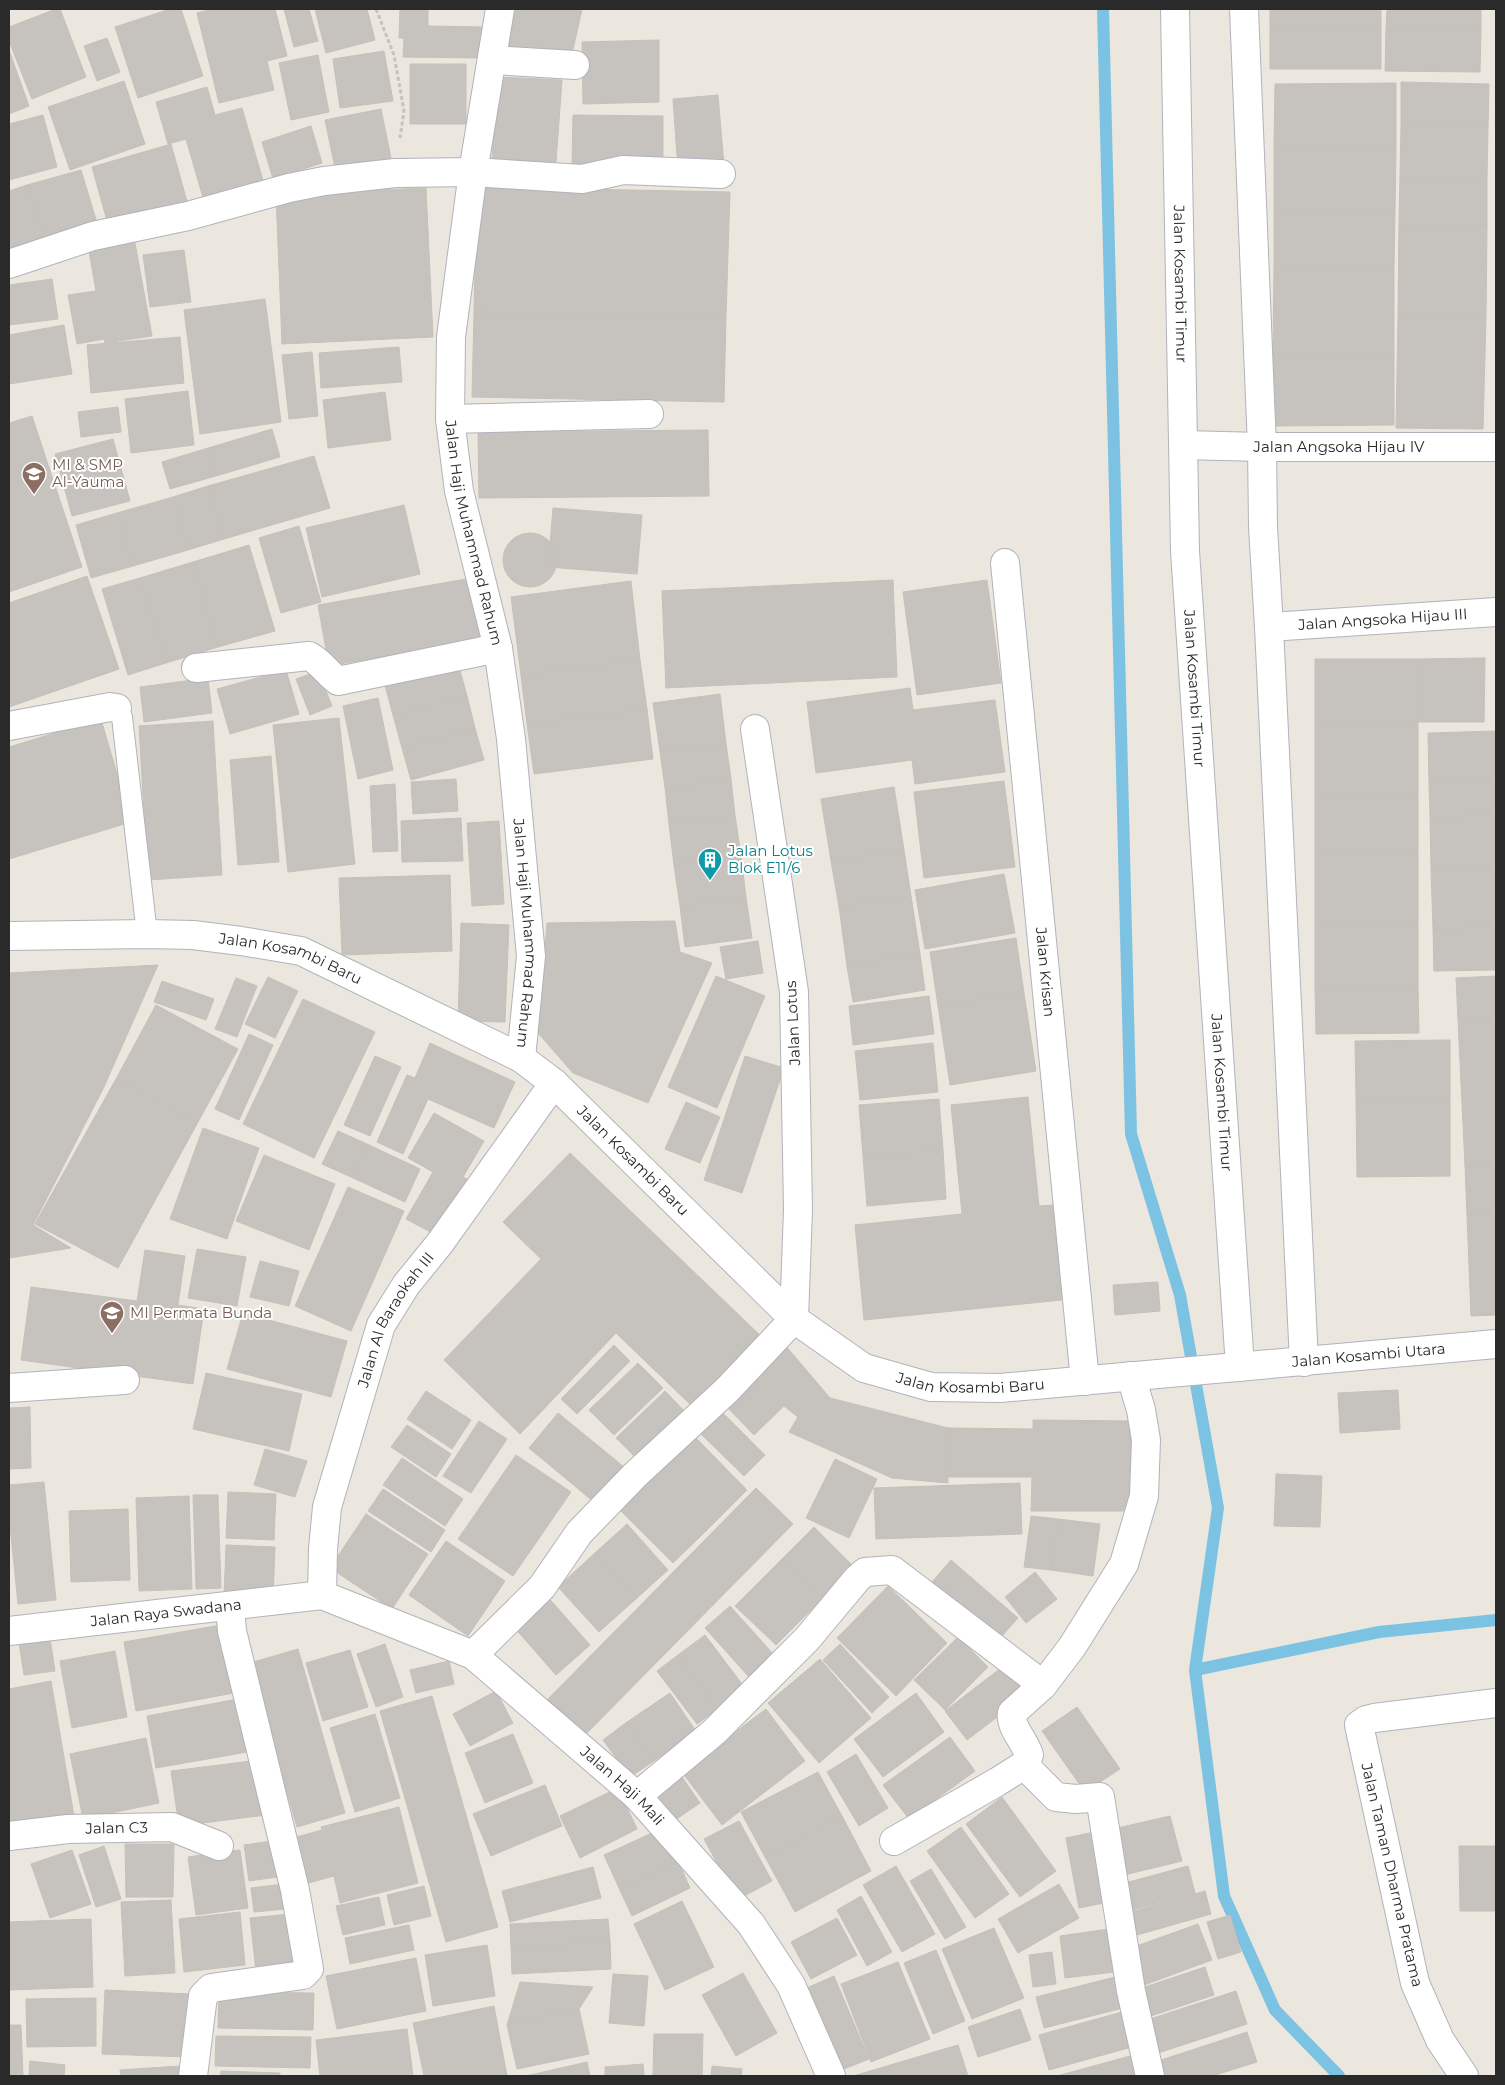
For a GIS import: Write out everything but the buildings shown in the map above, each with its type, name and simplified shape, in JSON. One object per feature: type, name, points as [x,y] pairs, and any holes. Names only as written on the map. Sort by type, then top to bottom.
[{"type":"street","name":"Jalan Haji Muhammad Rahum","points":[[500,9],[473,172],[451,337],[450,419],[459,491],[498,648],[511,739],[531,956],[521,1058]]},
{"type":"street","name":"Jalan Kosambi Timur","points":[[1175,9],[1185,551],[1230,1367]]},
{"type":"street","points":[[1244,9],[1262,447],[1263,527],[1270,627],[1304,1362]]},
{"type":"street","points":[[493,60],[575,65]]},
{"type":"street","points":[[9,264],[93,236],[188,216],[289,188],[324,181],[395,173],[473,172],[582,179],[623,170],[721,174]]},
{"type":"street","points":[[450,419],[649,414]]},
{"type":"street","name":"Jalan Angsoka Hijau IV","points":[[1183,445],[1496,447]]},
{"type":"street","name":"Jalan Krisan","points":[[1005,563],[1085,1381]]},
{"type":"street","name":"Jalan Angsoka Hijau III","points":[[1270,627],[1496,612]]},
{"type":"street","points":[[196,668],[309,656],[320,661],[332,677],[338,681],[498,648]]},
{"type":"street","points":[[9,726],[110,707],[117,708]]},
{"type":"street","name":"Jalan Lotus","points":[[755,729],[794,992],[798,1210],[794,1318]]},
{"type":"street","name":"Jalan Kosambi Baru","points":[[9,936],[147,934],[202,936],[300,951],[521,1058],[554,1083],[794,1318],[864,1368],[931,1387],[1000,1388],[1230,1367]]},
{"type":"street","name":"Jalan Al Baraokah III","points":[[322,1595],[323,1549],[327,1507],[381,1325],[406,1285],[440,1243],[554,1083]]},
{"type":"street","points":[[472,1656],[542,1587],[579,1532],[635,1474],[726,1390],[794,1318]]},
{"type":"street","name":"Jalan Kosambi Utara","points":[[1230,1367],[1496,1344]]},
{"type":"street","points":[[894,1841],[1024,1765],[1028,1755],[1026,1744],[1012,1722],[1012,1713],[1043,1685],[1072,1647],[1124,1564],[1144,1496],[1146,1440],[1138,1375]]},
{"type":"street","points":[[9,1388],[124,1380]]},
{"type":"street","points":[[637,1796],[714,1732],[807,1639],[865,1572],[892,1570],[1043,1685]]},
{"type":"street","name":"Jalan Raya Swadana","points":[[9,1631],[322,1595]]},
{"type":"street","name":"Jalan Haji Mali","points":[[322,1595],[472,1656],[637,1796],[751,1924],[791,1985],[831,2076]]},
{"type":"street","points":[[193,2076],[203,1996],[206,1992],[211,1988],[303,1975],[309,1969],[295,1890],[232,1631],[230,1607]]},
{"type":"street","name":"Jalan Taman Dharma Pratama","points":[[1464,2076],[1440,2040],[1415,1983],[1361,1736],[1360,1723],[1374,1718],[1496,1703]]},
{"type":"street","points":[[1024,1765],[1056,1797],[1076,1799],[1100,1797],[1132,1991],[1150,2076]]},
{"type":"street","name":"Jalan C3","points":[[9,1836],[68,1828],[172,1827],[219,1846]]},
{"type":"lane","points":[[117,708],[122,718],[147,934]]},
{"type":"path","points":[[376,9],[394,55],[404,111],[395,173]]},
{"type":"waterway","points":[[1103,9],[1131,1134],[1180,1295],[1218,1508],[1195,1670],[1224,1896],[1275,2010],[1339,2076]]},
{"type":"waterway","points":[[1195,1670],[1379,1632],[1496,1620]]},
{"type":"place","name":"MI & SMP Al-Yauma","points":[[34,495]]},
{"type":"place","name":"Jalan Lotus Blok E11/6","points":[[710,881]]},
{"type":"place","name":"MI Permata Bunda","points":[[112,1334]]}]
